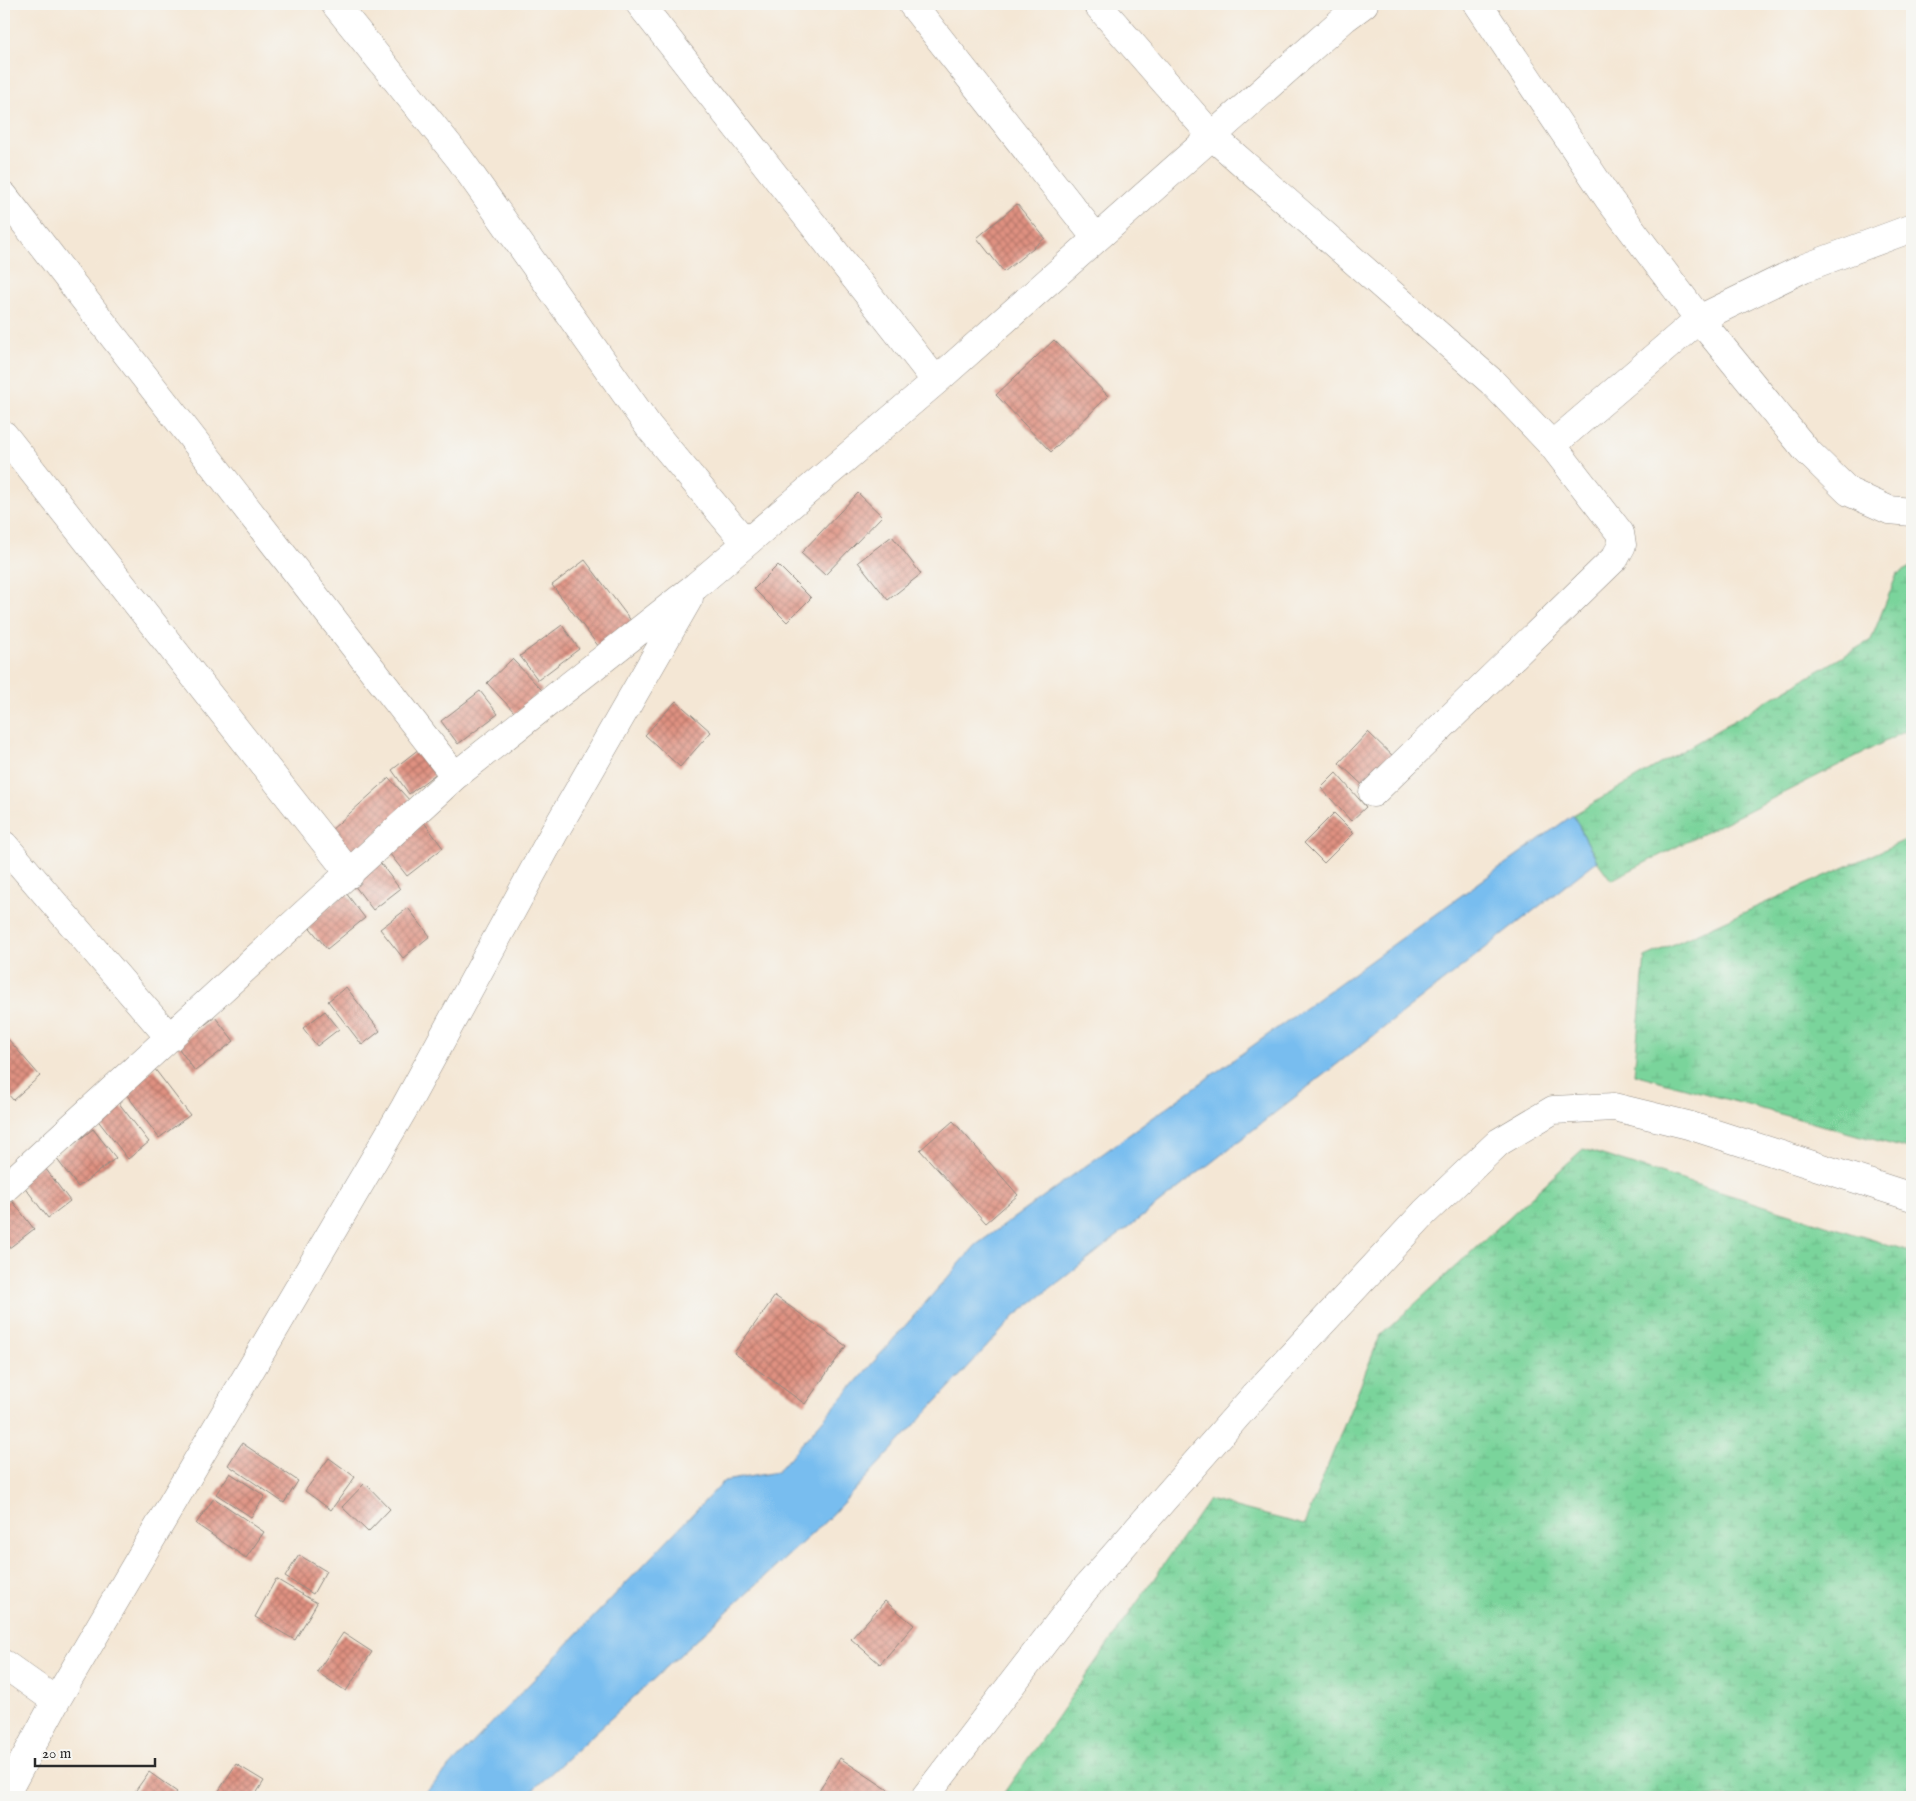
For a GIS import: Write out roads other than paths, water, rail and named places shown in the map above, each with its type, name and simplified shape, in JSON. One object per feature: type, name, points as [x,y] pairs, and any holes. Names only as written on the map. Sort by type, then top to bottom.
[{"type":"street","points":[[335,4],[458,158],[648,427],[746,543]]},
{"type":"street","points":[[640,4],[936,381]]},
{"type":"street","points":[[912,4],[1096,238]]},
{"type":"street","points":[[1098,4],[1212,136],[1492,382],[1552,446],[1620,533],[1622,545],[1615,558],[1373,793]]},
{"type":"street","points":[[4,1189],[455,776],[696,586],[936,381],[1096,238],[1364,4]]},
{"type":"street","points":[[1478,4],[1608,198],[1699,319],[1806,450],[1849,492],[1889,510],[1912,512]]},
{"type":"street","points":[[4,196],[455,776]]},
{"type":"street","points":[[1552,446],[1699,319],[1804,268],[1912,228]]},
{"type":"street","points":[[4,435],[350,874]]},
{"type":"street","points":[[4,1797],[56,1701],[400,1115],[554,833],[696,586]]},
{"type":"street","points":[[9,860],[170,1038]]},
{"type":"street","points":[[924,1797],[1092,1581],[1304,1343],[1425,1212],[1499,1142],[1553,1110],[1614,1107],[1688,1125],[1912,1197]]},
{"type":"street","points":[[4,1664],[56,1701]]},
{"type":"water","points":[[1573,815],[1597,861],[1015,1316],[828,1519],[525,1797],[421,1797],[724,1481],[777,1472],[976,1245]]}]
